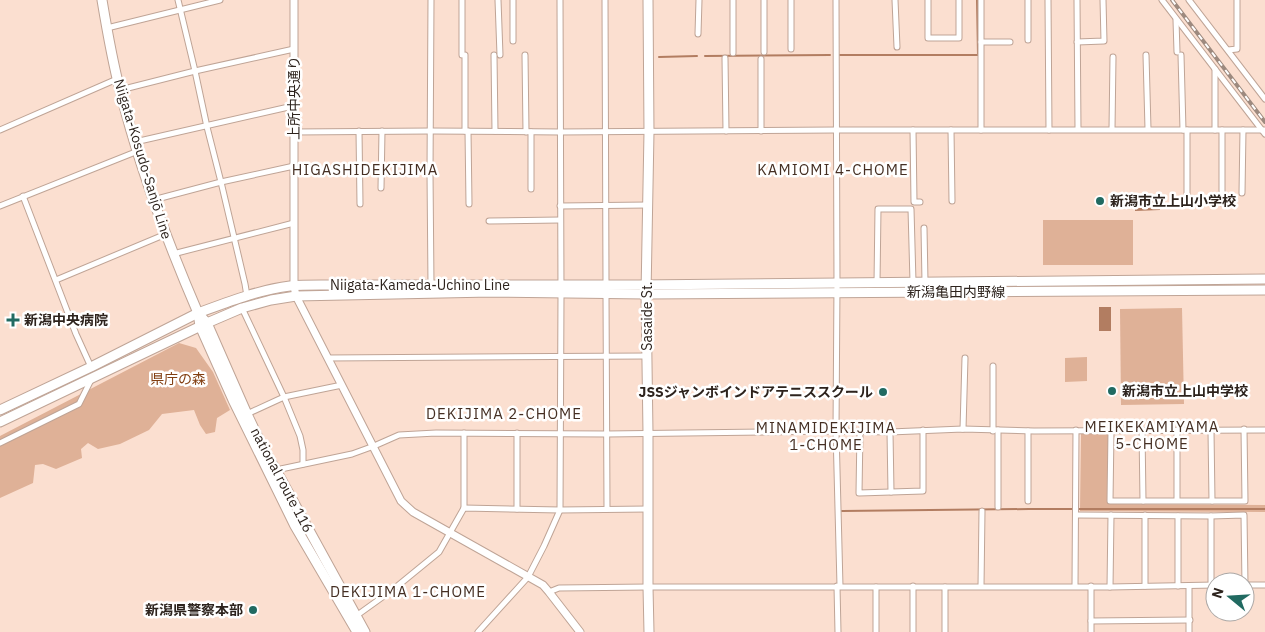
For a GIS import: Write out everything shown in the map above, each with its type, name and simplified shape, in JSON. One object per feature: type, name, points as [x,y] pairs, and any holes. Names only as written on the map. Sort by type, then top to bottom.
[{"type":"main road","name":"Niigata-Kosudo-Sanjō Line","points":[[102,0],[117,79],[136,147],[173,254],[198,313]]},
{"type":"main road","name":"Sasaide St.","points":[[648,0],[646,356],[650,632]]},
{"type":"main road","name":"新潟亀田内野線","points":[[837,288],[878,283],[913,282],[1265,280]]},
{"type":"main road","name":"Niigata-Kameda-Uchino Line","points":[[198,313],[268,290],[294,286],[432,286],[646,290]]},
{"type":"main road","name":"新潟亀田内野線","points":[[646,290],[837,288],[1265,290]]},
{"type":"main road","name":"Niigata-Kameda-Uchino Line","points":[[203,324],[242,308],[271,300],[296,296],[561,289]]},
{"type":"main road","name":"national route 116","points":[[198,313],[263,448],[356,616],[361,632]]},
{"type":"main road","points":[[0,422],[198,313]]},
{"type":"main road","name":"national route 116","points":[[203,324],[233,400],[294,526],[361,632]]},
{"type":"main road","points":[[0,410],[203,324]]},
{"type":"street","points":[[178,0],[247,296]]},
{"type":"street","points":[[107,28],[220,0]]},
{"type":"street","name":"上所中央通り","points":[[294,0],[294,286],[296,296],[401,501],[413,512],[543,585],[580,632]]},
{"type":"street","points":[[431,0],[432,286]]},
{"type":"street","points":[[462,0],[469,204]]},
{"type":"street","points":[[495,131],[498,0]]},
{"type":"street","points":[[513,0],[513,41]]},
{"type":"street","points":[[478,632],[528,577],[560,510],[560,0]]},
{"type":"street","points":[[605,0],[607,509]]},
{"type":"street","points":[[698,34],[699,0]]},
{"type":"street","points":[[733,0],[733,53]]},
{"type":"street","points":[[764,0],[764,52]]},
{"type":"street","points":[[791,0],[791,49]]},
{"type":"street","points":[[836,0],[838,632]]},
{"type":"street","points":[[895,0],[897,47]]},
{"type":"street","points":[[928,0],[928,38],[959,38],[959,0]]},
{"type":"street","points":[[980,130],[981,0]]},
{"type":"street","points":[[1028,0],[1028,40]]},
{"type":"street","points":[[1048,0],[1049,130]]},
{"type":"street","points":[[1077,0],[1078,130]]},
{"type":"street","points":[[1077,42],[1104,41],[1103,0]]},
{"type":"street","points":[[1162,0],[1264,131]]},
{"type":"street","points":[[1189,0],[1265,99]]},
{"type":"street","points":[[1228,50],[1237,49],[1237,0]]},
{"type":"street","points":[[1176,18],[1185,130],[1188,204]]},
{"type":"street","points":[[981,42],[1010,42]]},
{"type":"street","points":[[120,90],[294,48]]},
{"type":"street","points":[[525,55],[531,189]]},
{"type":"street","points":[[1146,55],[1148,129]]},
{"type":"street","points":[[1112,129],[1113,56]]},
{"type":"street","points":[[725,58],[726,131]]},
{"type":"street","points":[[761,60],[761,131]]},
{"type":"street","points":[[1215,69],[1215,130]]},
{"type":"street","points":[[0,130],[117,79]]},
{"type":"street","points":[[0,206],[136,147],[293,106]]},
{"type":"street","points":[[294,132],[1112,129],[1264,131]]},
{"type":"street","points":[[913,130],[914,202],[920,202]]},
{"type":"street","points":[[951,130],[952,201]]},
{"type":"street","points":[[1222,130],[1222,203]]},
{"type":"street","points":[[1242,193],[1243,130]]},
{"type":"street","points":[[359,131],[360,204]]},
{"type":"street","points":[[381,188],[382,131]]},
{"type":"street","points":[[153,200],[221,182],[294,166]]},
{"type":"street","points":[[0,443],[79,404],[92,372],[23,196]]},
{"type":"street","points":[[560,206],[648,204]]},
{"type":"street","points":[[878,283],[878,209],[911,209],[913,282]]},
{"type":"street","points":[[489,221],[560,220]]},
{"type":"street","points":[[173,254],[294,223]]},
{"type":"street","points":[[924,228],[925,282]]},
{"type":"street","points":[[56,280],[166,234]]},
{"type":"street","points":[[242,308],[284,397],[300,436],[303,464]]},
{"type":"street","points":[[328,358],[646,356]]},
{"type":"street","points":[[963,429],[965,358]]},
{"type":"street","points":[[993,366],[998,507]]},
{"type":"street","points":[[247,414],[284,397],[342,385]]},
{"type":"street","points":[[276,470],[352,454],[399,435],[436,433],[890,432],[963,429],[1028,431],[1265,430]]},
{"type":"street","points":[[860,431],[859,493],[923,491],[923,430]]},
{"type":"street","points":[[1075,586],[1076,430]]},
{"type":"street","points":[[1111,430],[1110,501],[1244,501],[1244,430]]},
{"type":"street","points":[[1142,430],[1143,501]]},
{"type":"street","points":[[1176,430],[1177,500]]},
{"type":"street","points":[[1211,430],[1212,501]]},
{"type":"street","points":[[1028,431],[1028,501]]},
{"type":"street","points":[[890,432],[891,492]]},
{"type":"street","points":[[356,616],[395,588],[439,552],[464,508],[464,433]]},
{"type":"street","points":[[517,433],[517,509]]},
{"type":"street","points":[[464,508],[648,509]]},
{"type":"street","points":[[981,586],[982,512]]},
{"type":"street","points":[[1076,513],[1178,516],[1244,515],[1245,572]]},
{"type":"street","points":[[1110,587],[1111,515]]},
{"type":"street","points":[[1145,515],[1145,586]]},
{"type":"street","points":[[1178,516],[1178,586]]},
{"type":"street","points":[[1212,516],[1213,572]]},
{"type":"street","points":[[550,592],[559,588],[648,587],[1205,585]]},
{"type":"street","points":[[876,586],[876,632]]},
{"type":"street","points":[[913,586],[913,632]]},
{"type":"street","points":[[945,586],[945,632]]},
{"type":"street","points":[[1091,586],[1091,632]]},
{"type":"street","points":[[1189,586],[1190,632]]},
{"type":"street","points":[[1091,621],[1190,620]]},
{"type":"green space","points":[[1043,220],[1133,220],[1133,265],[1043,265]]},
{"type":"green space","points":[[1182,308],[1184,404],[1121,405],[1120,309]]},
{"type":"green space","name":"県庁の森","points":[[179,343],[196,348],[213,372],[230,410],[217,418],[215,432],[206,434],[194,410],[162,414],[149,430],[120,444],[98,449],[88,443],[81,449],[82,458],[56,469],[43,464],[35,465],[33,483],[0,498],[0,436]]},
{"type":"green space","points":[[1087,357],[1087,381],[1065,382],[1065,358]]},
{"type":"green space","points":[[1108,433],[1109,504],[1265,505],[1265,512],[1080,511],[1081,434]]},
{"type":"shaded area","points":[[1159,198],[1160,210],[1135,211],[1135,199]]},
{"type":"shaded area","points":[[1099,307],[1111,307],[1111,331],[1099,331]]},
{"type":"waterway","points":[[840,55],[978,55],[977,0]]},
{"type":"waterway","points":[[705,56],[830,55]]},
{"type":"waterway","points":[[659,57],[697,56]]},
{"type":"waterway","points":[[842,511],[1265,509]]},
{"type":"railway","points":[[1172,0],[1265,122]]},
{"type":"place","name":"新潟市立上山小学校","points":[[1100,201]]},
{"type":"place","name":"新潟中央病院","points":[[13,320]]},
{"type":"place","name":"新潟市立上山中学校","points":[[1112,391]]},
{"type":"place","name":"JSSジャンボインドアテニススクール","points":[[883,392]]},
{"type":"place","name":"新潟県警察本部","points":[[253,610]]},
{"type":"district","name":"HIGASHIDEKIJIMA","points":[[365,170]]},
{"type":"district","name":"KAMIOMI 4-CHOME","points":[[833,170]]},
{"type":"district","name":"DEKIJIMA 2-CHOME","points":[[504,414]]},
{"type":"district","name":"MINAMIDEKIJIMA 1-CHOME","points":[[826,436]]},
{"type":"district","name":"MEIKEKAMIYAMA 5-CHOME","points":[[1152,436]]},
{"type":"district","name":"DEKIJIMA 1-CHOME","points":[[408,592]]}]
